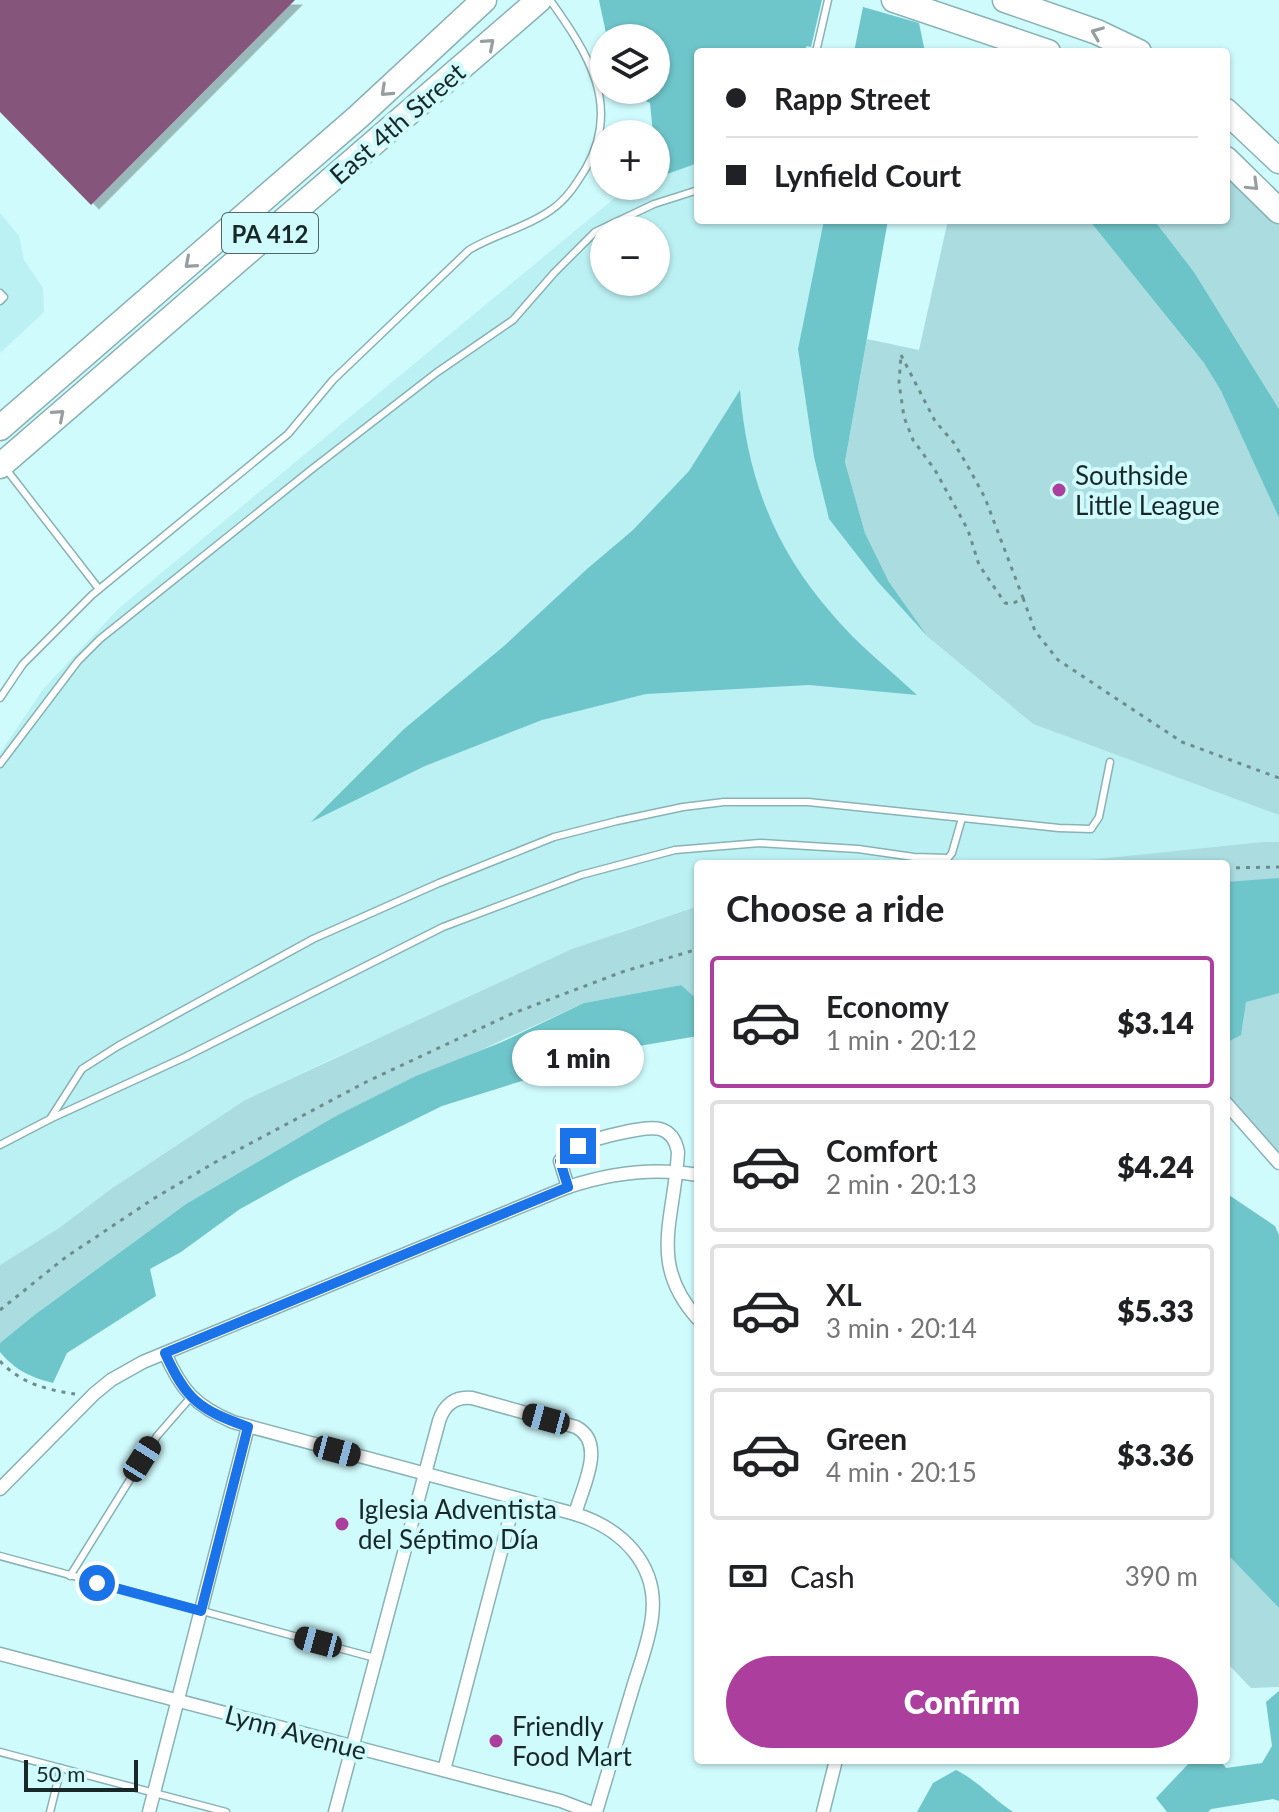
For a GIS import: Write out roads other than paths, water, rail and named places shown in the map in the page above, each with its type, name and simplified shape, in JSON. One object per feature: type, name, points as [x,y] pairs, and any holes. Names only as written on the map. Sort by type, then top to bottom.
[{"type":"highway","name":"East 4th Street","points":[[0,428],[358,117],[484,0]]},
{"type":"highway","name":"East 4th Street","points":[[1,465],[539,0]]},
{"type":"highway","points":[[894,0],[1036,48]]},
{"type":"highway","points":[[1005,0],[1097,32],[1131,48]]},
{"type":"highway","points":[[1230,115],[1279,161]]},
{"type":"highway","points":[[1230,163],[1279,211]]},
{"type":"street","points":[[1230,1108],[1279,1163]]},
{"type":"street","points":[[568,1187],[560,1161],[567,1152],[578,1146],[644,1128],[664,1131],[673,1138],[678,1152],[667,1227],[668,1265],[676,1288],[694,1313]]},
{"type":"street","points":[[0,1489],[86,1401],[120,1374],[160,1355],[568,1187],[627,1173],[694,1175]]},
{"type":"street","points":[[160,1355],[191,1397],[214,1413],[248,1427],[575,1514],[604,1525],[634,1550],[648,1573],[653,1602],[651,1624],[593,1812]]},
{"type":"street","points":[[335,1812],[445,1409],[460,1398],[472,1398],[576,1427],[585,1433],[591,1441],[592,1453],[575,1514]]},
{"type":"street","points":[[149,1812],[248,1427]]},
{"type":"street","points":[[444,1770],[515,1498]]},
{"type":"street","name":"Lynn Avenue","points":[[0,1654],[593,1812]]},
{"type":"street","points":[[823,1812],[835,1764]]},
{"type":"lane","points":[[0,698],[23,664],[99,589],[288,434],[333,380],[469,250],[490,237],[529,223],[553,209],[572,191],[592,157],[602,116],[597,79],[582,45],[550,0]]},
{"type":"lane","points":[[817,48],[828,0]]},
{"type":"lane","points":[[0,764],[78,661],[100,639],[324,459],[436,373],[513,320],[595,232],[654,204],[694,191]]},
{"type":"lane","points":[[0,293],[4,297],[0,301]]},
{"type":"lane","points":[[1,465],[99,589]]},
{"type":"lane","points":[[50,1119],[82,1069],[118,1046],[313,939],[554,837],[683,807],[724,802],[808,802],[1091,829],[1099,817],[1110,762]]},
{"type":"lane","points":[[0,1145],[185,1057],[443,927],[581,875],[675,850],[760,843],[948,858],[962,818]]},
{"type":"lane","points":[[70,1576],[157,1436],[191,1397]]},
{"type":"lane","points":[[0,1556],[376,1658]]},
{"type":"lane","points":[[0,1752],[226,1812]]},
{"type":"lane","points":[[50,1812],[61,1768]]},
{"type":"place","name":"Southside Little League","points":[[1059,490]]},
{"type":"place","name":"Iglesia Adventista del Séptimo Día","points":[[342,1524]]},
{"type":"place","name":"Friendly Food Mart","points":[[496,1741]]}]
